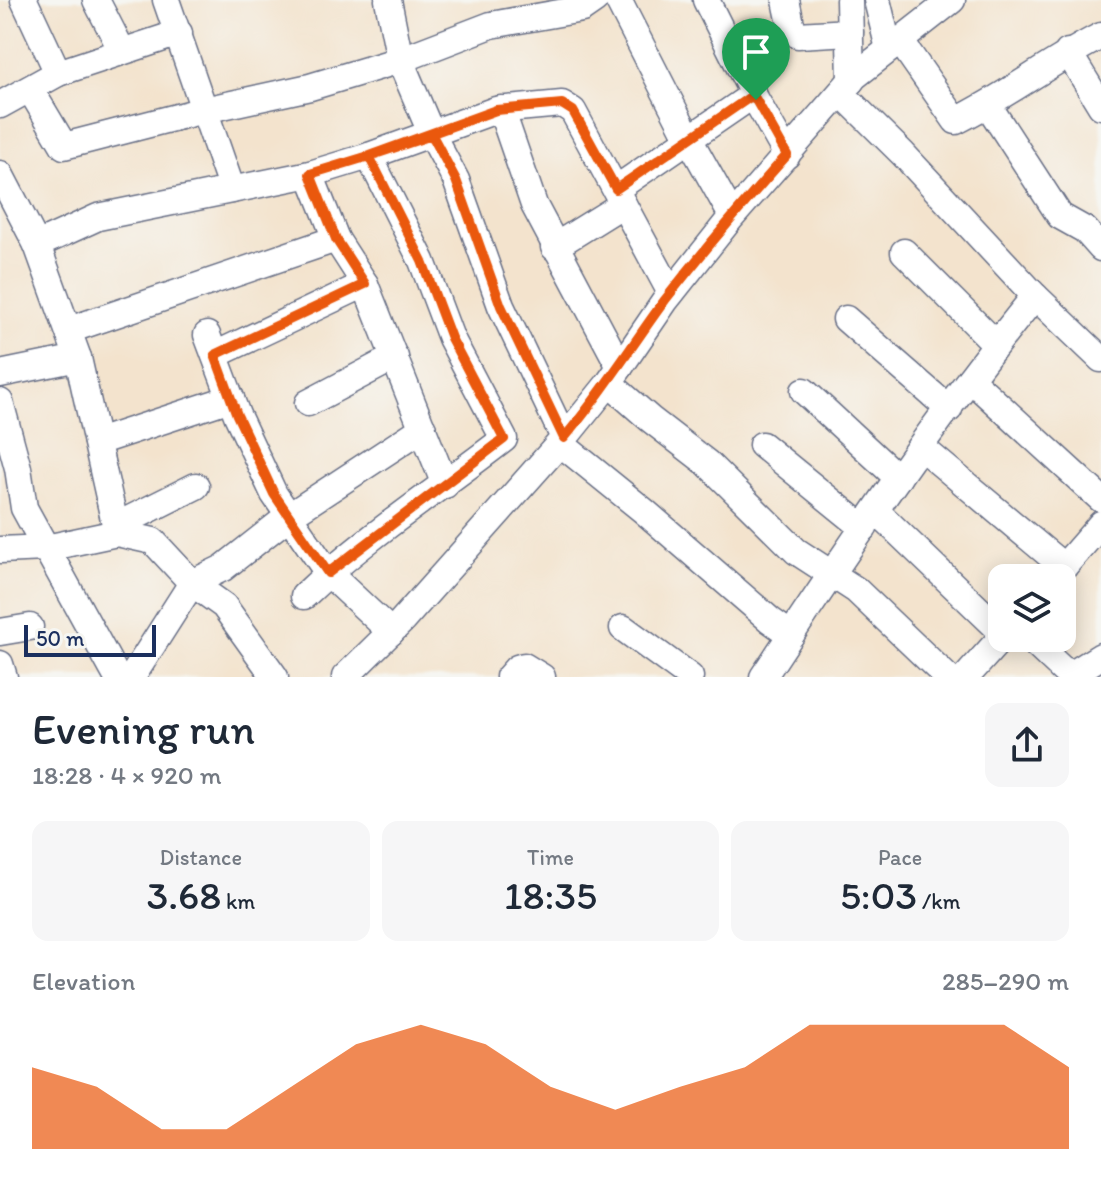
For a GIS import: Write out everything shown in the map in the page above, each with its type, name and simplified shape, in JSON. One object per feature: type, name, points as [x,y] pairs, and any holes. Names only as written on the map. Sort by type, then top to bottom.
[{"type":"street","points":[[24,0],[58,73]]},
{"type":"street","points":[[96,0],[122,51]]},
{"type":"street","points":[[166,0],[232,190]]},
{"type":"street","points":[[388,0],[400,60],[432,135],[456,180],[501,306],[562,440],[760,612],[791,635]]},
{"type":"street","points":[[30,89],[64,146],[310,87],[400,60],[491,25],[582,9],[595,0]]},
{"type":"street","points":[[618,0],[732,216]]},
{"type":"street","points":[[706,0],[787,155]]},
{"type":"street","points":[[786,0],[792,29],[798,35],[850,32]]},
{"type":"street","points":[[849,0],[846,87],[903,154],[1035,296],[1101,359]]},
{"type":"street","points":[[877,0],[895,46],[956,121],[988,105],[1068,52],[1101,36]]},
{"type":"street","points":[[345,677],[391,632],[562,440],[732,216],[846,87],[952,0]]},
{"type":"street","points":[[0,105],[58,73],[179,33]]},
{"type":"street","points":[[1068,52],[1101,106]]},
{"type":"street","points":[[554,247],[688,137],[753,95]]},
{"type":"street","points":[[37,245],[98,217],[310,174],[501,109],[567,105],[671,293]]},
{"type":"street","points":[[988,105],[1060,216],[1085,230],[1101,248]]},
{"type":"street","points":[[501,109],[517,163],[614,375],[650,419],[707,463],[796,551],[856,590],[947,677]]},
{"type":"street","points":[[304,596],[392,521],[504,439],[451,338],[422,261],[369,156]]},
{"type":"street","points":[[0,174],[8,208],[37,245],[69,330],[116,530]]},
{"type":"street","points":[[310,174],[336,239],[365,284],[445,485]]},
{"type":"street","points":[[69,330],[336,239]]},
{"type":"street","points":[[904,252],[996,344]]},
{"type":"street","points":[[365,284],[211,345],[274,494],[328,573],[391,632]]},
{"type":"street","points":[[763,677],[898,478],[1035,296]]},
{"type":"street","points":[[846,319],[949,409]]},
{"type":"street","points":[[308,403],[395,357]]},
{"type":"street","points":[[0,374],[78,358]]},
{"type":"street","points":[[970,379],[1101,499]]},
{"type":"street","points":[[804,391],[898,478]]},
{"type":"street","points":[[97,442],[231,398]]},
{"type":"street","points":[[0,402],[9,468],[24,508],[117,677]]},
{"type":"street","points":[[132,677],[192,583],[223,568],[289,516],[423,428]]},
{"type":"street","points":[[762,445],[870,519],[988,622]]},
{"type":"street","points":[[921,447],[1050,564]]},
{"type":"street","points":[[0,550],[46,548],[116,530],[196,486]]},
{"type":"street","points":[[1066,564],[1101,524]]},
{"type":"street","points":[[116,530],[153,541],[192,583],[224,606],[275,677]]},
{"type":"street","points":[[0,632],[30,627]]},
{"type":"street","points":[[623,628],[690,677]]},
{"type":"street","points":[[966,677],[988,651]]},
{"type":"street","points":[[1043,652],[1059,669],[1071,673],[1093,666]]},
{"type":"street","points":[[0,664],[4,677]]},
{"type":"street","points":[[509,677],[517,668],[524,666],[542,677]]},
{"type":"route","points":[[756,100],[753,95],[616,189],[573,111],[562,104],[496,110],[432,135],[310,174],[336,239],[365,284],[215,355],[237,415],[274,494],[328,573],[392,521],[504,439],[451,338],[422,261],[369,156],[432,135],[456,180],[501,306],[564,438],[609,383],[665,301],[730,219],[787,155],[756,100]]}]
